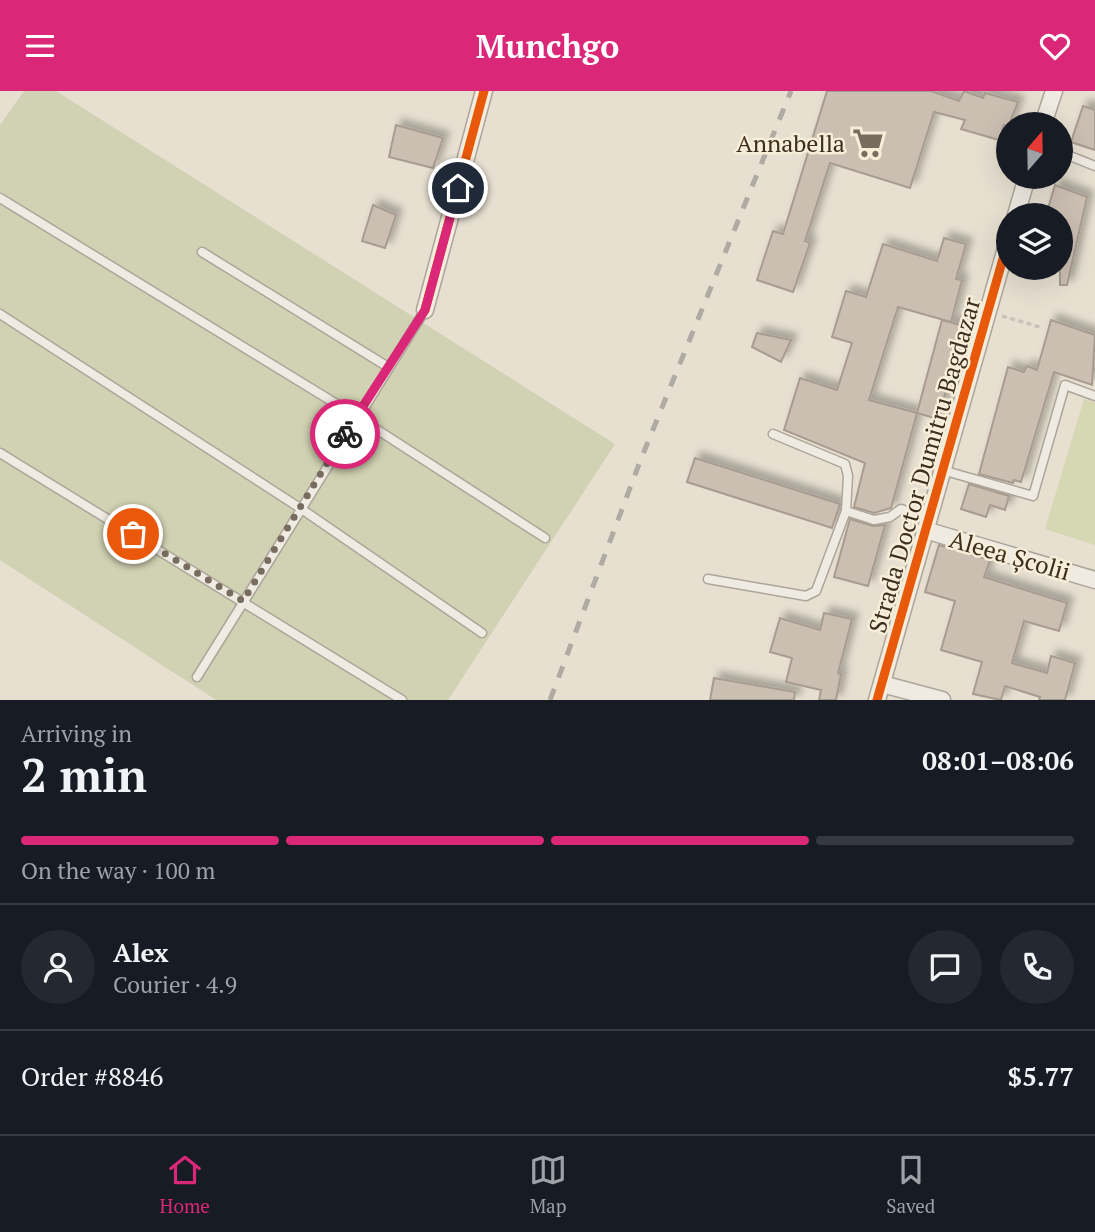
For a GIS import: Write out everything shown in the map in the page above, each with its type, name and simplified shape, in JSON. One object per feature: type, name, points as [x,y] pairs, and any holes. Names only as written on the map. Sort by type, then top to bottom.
[{"type":"street","points":[[425,310],[484,91]]},
{"type":"street","points":[[1047,112],[1054,91]]},
{"type":"street","name":"Strada Doctor Dumitru Bagdazar","points":[[877,700],[996,280]]},
{"type":"street","name":"Aleea Școlii","points":[[926,524],[1095,580]]},
{"type":"street","points":[[882,684],[942,700]]},
{"type":"lane","points":[[1073,157],[1095,166]]},
{"type":"lane","points":[[0,198],[356,416],[545,538]]},
{"type":"lane","points":[[202,253],[388,367]]},
{"type":"lane","points":[[197,677],[356,416],[425,310]]},
{"type":"lane","points":[[0,314],[300,509],[482,633]]},
{"type":"lane","points":[[942,470],[1034,496],[1065,385],[1095,396]]},
{"type":"lane","points":[[708,579],[806,596],[816,591],[846,511],[848,476],[845,464],[773,435]]},
{"type":"lane","points":[[0,453],[401,700]]},
{"type":"lane","points":[[846,511],[874,520],[890,517],[901,509],[926,524]]},
{"type":"path","points":[[987,312],[1040,327]]},
{"type":"green space","points":[[24,91],[56,91],[615,444],[448,700],[216,700],[0,560],[0,125]]},
{"type":"green space","points":[[1084,399],[1095,403],[1095,545],[1045,529]]},
{"type":"building","points":[[827,91],[931,91],[959,101],[964,91],[983,98],[985,93],[1018,102],[1014,112],[996,112],[996,139],[961,129],[965,120],[934,112],[910,188],[830,163],[805,241],[810,243],[793,292],[757,280],[773,231],[783,234]]},
{"type":"building","points":[[1083,106],[1095,110],[1095,150],[1073,143]]},
{"type":"building","points":[[396,125],[443,138],[433,168],[389,157]]},
{"type":"building","points":[[1054,189],[1066,189],[1087,197],[1073,259],[1073,203],[1050,203]]},
{"type":"building","points":[[373,205],[396,215],[385,248],[362,241]]},
{"type":"building","points":[[944,238],[966,244],[956,279],[962,280],[951,322],[898,307],[869,400],[917,413],[891,508],[874,513],[854,507],[865,463],[784,430],[800,378],[837,390],[852,343],[832,337],[846,291],[866,297],[883,244],[937,261]]},
{"type":"building","points":[[1060,280],[1068,280],[1067,285],[1060,285]]},
{"type":"building","points":[[942,320],[964,326],[938,419],[917,413]]},
{"type":"building","points":[[1051,320],[1095,335],[1092,385],[1054,372],[1021,482],[1014,480],[1013,483],[979,474],[1008,367],[1024,372],[1027,366],[1037,370]]},
{"type":"building","points":[[757,333],[791,340],[781,362],[752,347]]},
{"type":"building","points":[[695,458],[840,504],[832,528],[687,482]]},
{"type":"building","points":[[969,484],[1009,496],[1005,510],[990,505],[986,517],[961,509]]},
{"type":"building","points":[[850,519],[873,526],[885,525],[868,586],[834,577]]},
{"type":"building","points":[[939,545],[990,560],[984,577],[1067,603],[1059,631],[1024,621],[1012,663],[1047,673],[1051,656],[1075,663],[1065,700],[1039,700],[1040,697],[1005,686],[1001,700],[973,694],[982,662],[941,650],[955,601],[925,592]]},
{"type":"building","points":[[824,613],[852,619],[838,673],[841,674],[836,700],[819,700],[821,690],[786,682],[792,658],[770,652],[780,618],[820,630]]},
{"type":"building","points":[[714,678],[795,692],[794,700],[710,700]]},
{"type":"railway","points":[[550,700],[641,459],[791,91]]},
{"type":"cycle path","points":[[425,310],[484,91]]},
{"type":"cycle path","points":[[877,700],[997,280]]},
{"type":"way so far","points":[[133,534],[243,601],[345,434]]},
{"type":"place","name":"Annabella","points":[[868,143]]},
{"type":"route","points":[[345,434],[425,310],[458,188]]}]
